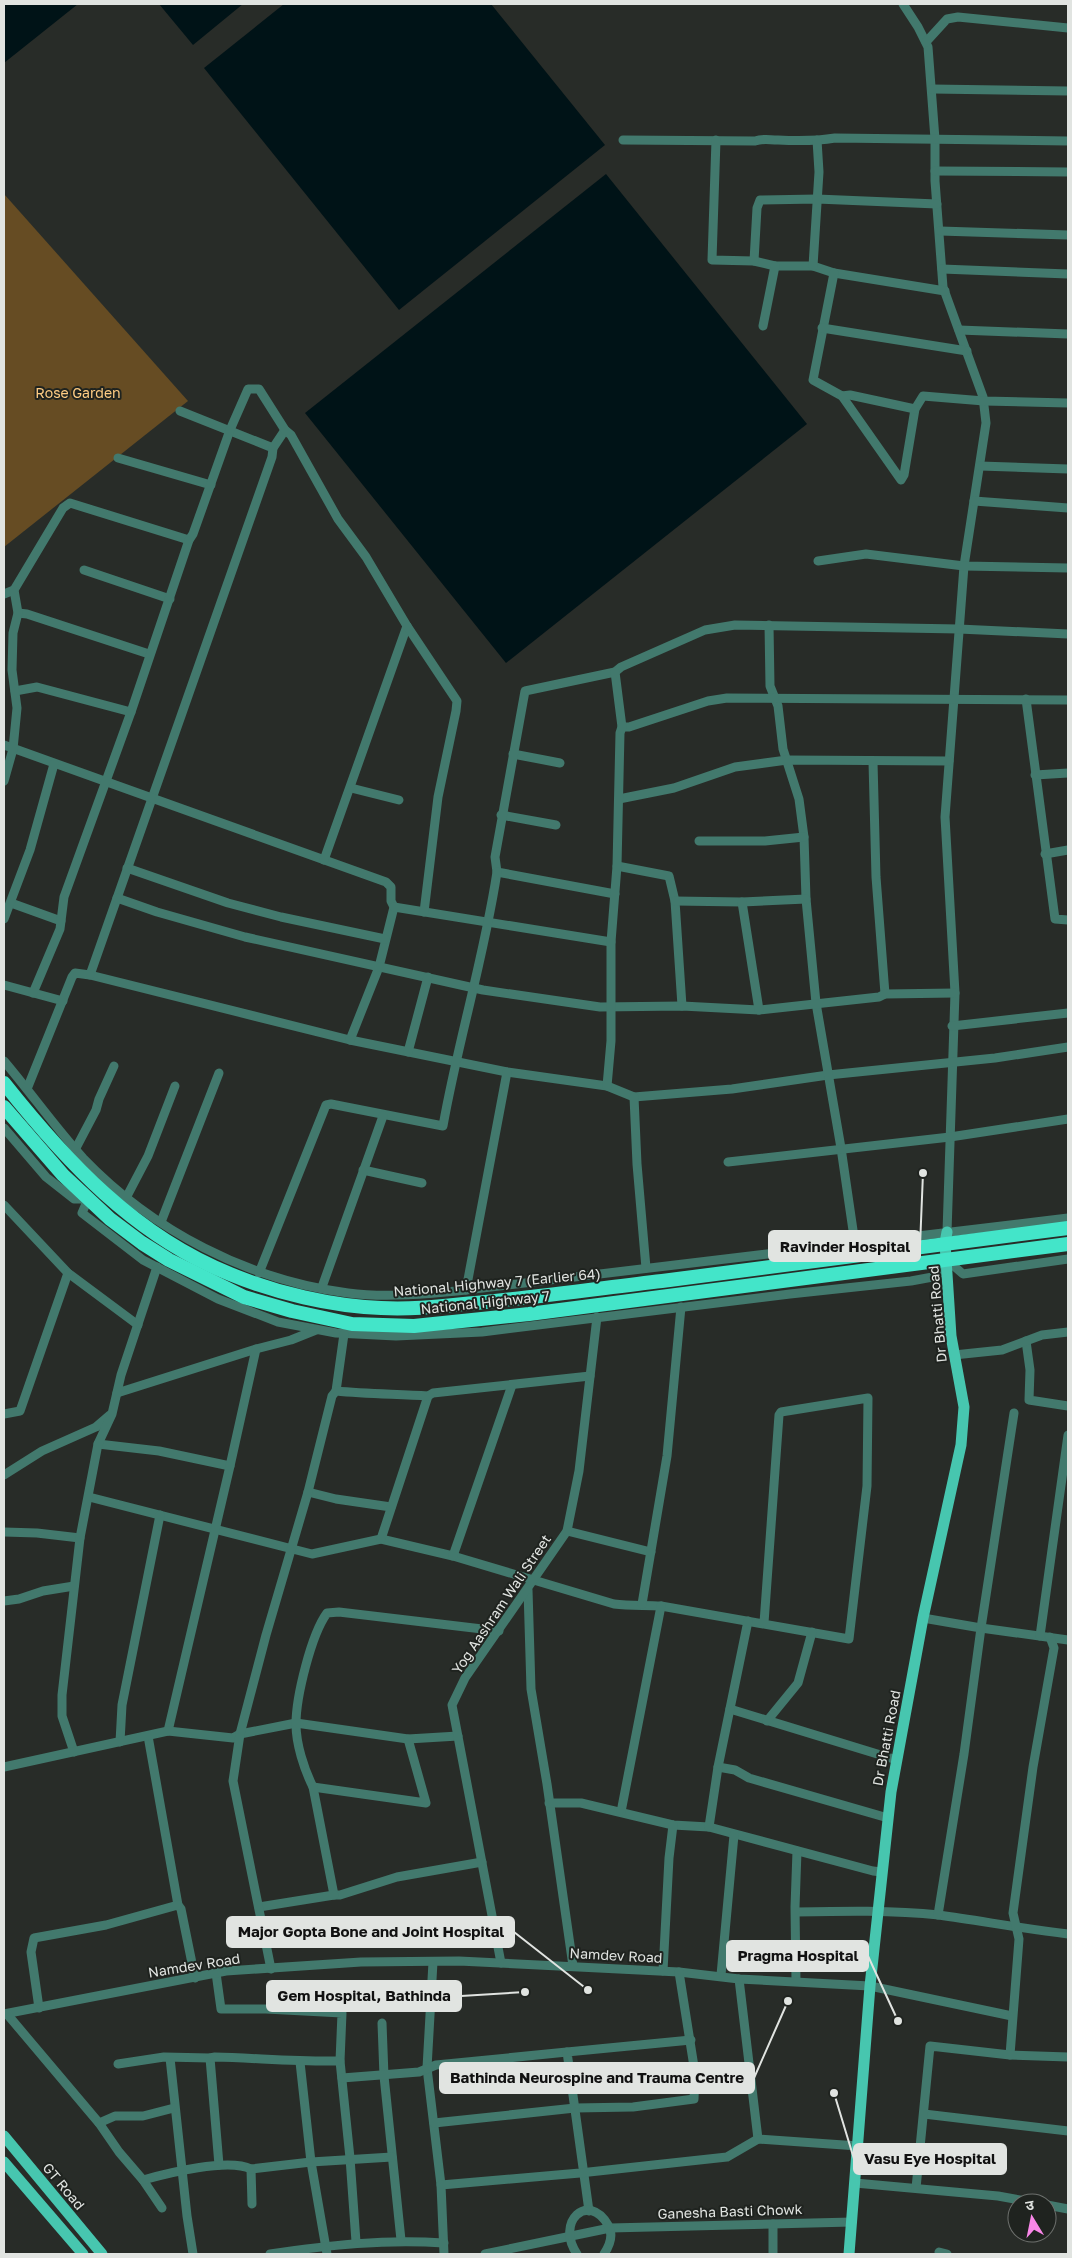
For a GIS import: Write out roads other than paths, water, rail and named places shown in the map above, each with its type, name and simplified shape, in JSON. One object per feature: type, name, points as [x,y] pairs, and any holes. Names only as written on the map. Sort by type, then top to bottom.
[{"type":"highway","name":"National Highway 7 (Earlier 64)","points":[[4,1083],[39,1126],[100,1191],[160,1238],[194,1258],[230,1275],[280,1291],[338,1303],[381,1308],[433,1307],[744,1271],[946,1237],[1068,1228]]},
{"type":"highway","name":"National Highway 7","points":[[4,1107],[63,1175],[88,1199],[110,1219],[169,1260],[244,1297],[292,1311],[352,1324],[414,1326],[494,1318],[1068,1244]]},
{"type":"main road","name":"Dr Bhatti Road","points":[[849,2254],[870,1986],[888,1818],[923,1618],[961,1445],[964,1407],[951,1336],[946,1237]]},
{"type":"main road","name":"GT Road","points":[[4,2136],[102,2254]]},
{"type":"main road","points":[[4,2162],[83,2254]]},
{"type":"street","points":[[903,4],[928,47],[935,139],[937,204],[945,291],[984,402],[986,423],[964,566],[945,818],[955,993],[952,1026],[946,1237]]},
{"type":"street","points":[[926,42],[947,20],[958,17],[1068,28]]},
{"type":"street","points":[[932,89],[1068,91]]},
{"type":"street","points":[[622,140],[755,141],[764,138],[777,140],[817,140],[835,138],[1068,141]]},
{"type":"street","points":[[716,140],[711,260],[754,261],[775,266],[813,266],[834,272],[945,291]]},
{"type":"street","points":[[813,266],[819,172],[817,140]]},
{"type":"street","points":[[935,171],[1068,172]]},
{"type":"street","points":[[754,261],[757,208],[760,200],[817,199],[937,204]]},
{"type":"street","points":[[940,232],[1068,235]]},
{"type":"street","points":[[763,326],[775,266]]},
{"type":"street","points":[[942,269],[1068,274]]},
{"type":"street","points":[[834,272],[813,380],[842,396],[901,480],[904,475],[915,408],[923,396],[984,402],[1068,403]]},
{"type":"street","points":[[822,328],[967,351]]},
{"type":"street","points":[[959,330],[1068,334]]},
{"type":"street","points":[[33,993],[60,929],[64,897],[131,712],[189,540],[193,534],[230,430],[248,389],[259,389],[285,430],[291,435],[338,519],[366,557],[407,626],[457,701],[438,797],[424,912]]},
{"type":"street","points":[[842,396],[850,395],[915,408]]},
{"type":"street","points":[[180,411],[273,448]]},
{"type":"street","points":[[90,975],[272,457],[273,448],[285,430]]},
{"type":"street","points":[[118,458],[211,485]]},
{"type":"street","points":[[980,466],[1068,469]]},
{"type":"street","points":[[974,501],[1068,504]]},
{"type":"street","points":[[974,501],[1068,508]]},
{"type":"street","points":[[4,594],[14,590],[63,508],[70,503],[189,540]]},
{"type":"street","points":[[818,561],[866,554],[964,566],[1068,568]]},
{"type":"street","points":[[84,570],[170,600]]},
{"type":"street","points":[[4,781],[14,749],[17,708],[12,670],[13,633],[18,613],[14,590]]},
{"type":"street","points":[[18,613],[27,614],[149,654]]},
{"type":"street","points":[[259,1272],[326,1105],[331,1104],[383,1116],[443,1126],[455,1061],[475,987],[489,922],[497,872],[495,857],[501,815],[525,691],[615,672],[621,667],[705,630],[735,625],[959,629],[1068,634]]},
{"type":"street","points":[[769,625],[770,686],[773,698],[778,706],[781,739],[799,799],[804,837],[806,899],[816,1003],[841,1148],[855,1244]]},
{"type":"street","points":[[324,860],[407,626]]},
{"type":"street","points":[[607,1086],[611,1042],[612,942],[617,866],[620,734],[622,727],[615,672]]},
{"type":"street","points":[[15,690],[37,687],[131,712]]},
{"type":"street","points":[[622,727],[630,727],[708,701],[727,698],[954,701],[1068,700]]},
{"type":"street","points":[[1026,699],[1055,919],[1068,920]]},
{"type":"street","points":[[4,746],[386,882],[391,887],[391,901],[394,908],[378,968],[350,1040]]},
{"type":"street","points":[[513,754],[560,763]]},
{"type":"street","points":[[619,799],[674,788],[735,767],[787,760],[949,762]]},
{"type":"street","points":[[873,762],[876,877],[885,994]]},
{"type":"street","points":[[4,919],[30,850],[54,764]]},
{"type":"street","points":[[1035,776],[1068,773]]},
{"type":"street","points":[[350,788],[398,800]]},
{"type":"street","points":[[501,815],[556,825]]},
{"type":"street","points":[[699,841],[765,841],[804,837]]},
{"type":"street","points":[[1045,854],[1068,850]]},
{"type":"street","points":[[617,866],[669,876],[675,901],[682,1006]]},
{"type":"street","points":[[127,868],[228,903],[281,917],[385,939]]},
{"type":"street","points":[[497,872],[615,894]]},
{"type":"street","points":[[117,898],[245,938],[378,968],[581,1005],[610,1007],[682,1006],[759,1010],[879,997],[885,994],[955,993]]},
{"type":"street","points":[[675,901],[742,902],[806,899]]},
{"type":"street","points":[[742,902],[759,1010]]},
{"type":"street","points":[[11,903],[61,921]]},
{"type":"street","points":[[394,908],[612,942]]},
{"type":"street","points":[[27,1089],[75,972],[350,1040],[507,1072],[607,1086],[634,1098],[732,1089],[828,1075],[994,1058],[1068,1047]]},
{"type":"street","points":[[408,1052],[428,977]]},
{"type":"street","points":[[4,985],[63,1001]]},
{"type":"street","points":[[952,1026],[1068,1013]]},
{"type":"street","points":[[4,1061],[76,1148],[126,1198],[160,1222],[219,1256],[259,1272],[349,1293],[404,1294],[466,1290],[855,1244],[946,1237],[1068,1218]]},
{"type":"street","points":[[76,1148],[96,1110],[114,1066]]},
{"type":"street","points":[[466,1290],[507,1072]]},
{"type":"street","points":[[160,1222],[219,1073]]},
{"type":"street","points":[[126,1198],[148,1156],[174,1086]]},
{"type":"street","points":[[634,1098],[637,1164],[646,1268]]},
{"type":"street","points":[[322,1287],[383,1116]]},
{"type":"street","points":[[728,1162],[950,1137],[1068,1119]]},
{"type":"street","points":[[4,1130],[46,1177],[74,1199],[88,1199],[82,1213],[143,1260],[218,1299],[278,1322],[344,1334],[396,1336],[482,1332],[597,1317],[911,1282],[938,1276],[946,1259],[963,1274],[1068,1259]]},
{"type":"street","points":[[363,1170],[422,1183]]},
{"type":"street","points":[[4,1205],[68,1273],[138,1325]]},
{"type":"street","points":[[74,1752],[62,1716],[62,1695],[80,1538],[98,1444],[112,1414],[120,1375],[157,1267]]},
{"type":"street","points":[[4,1414],[20,1411],[68,1273]]},
{"type":"street","points":[[642,1604],[667,1456],[681,1308]]},
{"type":"street","name":"Yog Aashram Wali Street","points":[[501,1963],[452,1706],[465,1678],[568,1531],[579,1471],[597,1317]]},
{"type":"street","points":[[117,1393],[256,1349],[291,1340],[316,1330]]},
{"type":"street","points":[[954,1356],[1002,1350],[1042,1335],[1068,1332]]},
{"type":"street","points":[[271,1968],[233,1781],[240,1734],[266,1635],[308,1492],[332,1396],[336,1391],[344,1334]]},
{"type":"street","points":[[1026,1341],[1030,1370],[1029,1400],[1068,1406]]},
{"type":"street","points":[[168,1731],[256,1349]]},
{"type":"street","points":[[336,1391],[379,1395],[388,1393],[428,1396],[590,1376]]},
{"type":"street","points":[[454,1556],[512,1385]]},
{"type":"street","points":[[381,1539],[428,1396]]},
{"type":"street","points":[[89,1497],[317,1554],[381,1539],[454,1556],[614,1604],[631,1607],[642,1604],[661,1606],[849,1639],[867,1486],[868,1398],[781,1412],[779,1415],[764,1623]]},
{"type":"street","points":[[4,1475],[42,1450],[96,1426],[112,1414]]},
{"type":"street","points":[[938,1915],[964,1754],[981,1628],[1014,1414]]},
{"type":"street","points":[[1040,1636],[1068,1435]]},
{"type":"street","points":[[98,1444],[159,1451],[230,1466]]},
{"type":"street","points":[[308,1492],[336,1499],[391,1507]]},
{"type":"street","points":[[120,1742],[122,1705],[160,1515]]},
{"type":"street","points":[[568,1531],[651,1552]]},
{"type":"street","points":[[4,1532],[37,1533],[80,1538]]},
{"type":"street","points":[[4,1601],[19,1599],[43,1590],[74,1586]]},
{"type":"street","points":[[528,1590],[530,1689],[573,1966]]},
{"type":"street","points":[[621,1812],[661,1606]]},
{"type":"street","points":[[334,1895],[313,1787],[307,1776],[296,1722],[304,1670],[326,1613],[339,1612],[499,1630]]},
{"type":"street","points":[[923,1618],[1068,1640]]},
{"type":"street","points":[[709,1827],[718,1767],[748,1621]]},
{"type":"street","points":[[767,1721],[798,1683],[812,1632]]},
{"type":"street","points":[[1010,2054],[1019,1939],[1013,1913],[1033,1767],[1054,1648],[1050,1638]]},
{"type":"street","points":[[730,1709],[897,1760]]},
{"type":"street","points":[[4,1767],[168,1731],[233,1738],[240,1734],[296,1722],[408,1739],[458,1736]]},
{"type":"street","points":[[148,1736],[178,1905],[181,1909],[195,1978]]},
{"type":"street","points":[[313,1787],[426,1803],[408,1739]]},
{"type":"street","points":[[718,1767],[735,1770],[749,1778],[888,1818]]},
{"type":"street","points":[[549,1803],[581,1803],[674,1825],[709,1827],[882,1872]]},
{"type":"street","points":[[663,1971],[669,1858],[674,1825]]},
{"type":"street","points":[[721,1975],[734,1835]]},
{"type":"street","points":[[796,1981],[795,1907],[797,1851]]},
{"type":"street","points":[[259,1907],[340,1895],[397,1877],[482,1862]]},
{"type":"street","points":[[39,2008],[31,1952],[34,1938],[106,1925],[178,1905]]},
{"type":"street","points":[[796,1912],[878,1911],[938,1915],[1016,1928],[1068,1934]]},
{"type":"street","name":"Namdev Road","points":[[5,2014],[216,1973],[361,1962],[433,1962],[573,1966],[870,1986],[1012,2016]]},
{"type":"street","points":[[433,1962],[427,2068],[441,2185],[444,2254]]},
{"type":"street","points":[[434,2123],[575,2108],[633,2107],[694,2099],[695,2073],[679,1972]]},
{"type":"street","points":[[216,1973],[221,2009],[342,2013],[340,2061],[356,2242]]},
{"type":"street","points":[[739,1978],[758,2139]]},
{"type":"street","points":[[5,2014],[99,2123],[162,2208]]},
{"type":"street","points":[[382,2023],[384,2076],[401,2240]]},
{"type":"street","points":[[342,2078],[419,2072],[436,2065],[691,2040]]},
{"type":"street","points":[[916,2188],[930,2046],[1010,2054],[1068,2057]]},
{"type":"street","points":[[567,2052],[588,2211]]},
{"type":"street","points":[[118,2064],[164,2057],[244,2058],[300,2062],[340,2061]]},
{"type":"street","points":[[170,2058],[174,2108],[193,2254]]},
{"type":"street","points":[[210,2058],[219,2165]]},
{"type":"street","points":[[300,2062],[311,2162],[327,2250]]},
{"type":"street","points":[[99,2123],[115,2116],[143,2116],[174,2108]]},
{"type":"street","points":[[924,2114],[1068,2131]]},
{"type":"street","points":[[441,2185],[584,2173],[727,2157],[758,2139],[858,2146]]},
{"type":"street","points":[[143,2180],[169,2173],[219,2165],[245,2166],[251,2169],[350,2158],[392,2157]]},
{"type":"street","points":[[251,2169],[252,2204]]},
{"type":"street","points":[[855,2183],[1007,2198]]},
{"type":"street","points":[[577,2254],[569,2237],[570,2224],[572,2219],[578,2214],[588,2211],[603,2216],[610,2228],[610,2241],[604,2254]]},
{"type":"street","name":"Ganesha Basti Chowk","points":[[485,2254],[610,2228],[852,2222]]},
{"type":"street","points":[[773,2224],[773,2254]]},
{"type":"street","points":[[270,2254],[327,2250],[356,2242],[401,2240],[444,2243]]},
{"type":"place","name":"Ravinder Hospital","points":[[923,1173]]},
{"type":"place","name":"Major Gopta Bone and Joint Hospital","points":[[588,1990]]},
{"type":"place","name":"Gem Hospital, Bathinda","points":[[525,1992]]},
{"type":"place","name":"Bathinda Neurospine and Trauma Centre","points":[[788,2001]]},
{"type":"place","name":"Pragma Hospital","points":[[898,2021]]},
{"type":"place","name":"Vasu Eye Hospital","points":[[834,2093]]},
{"type":"park label","name":"Rose Garden","points":[[78,392]]}]
